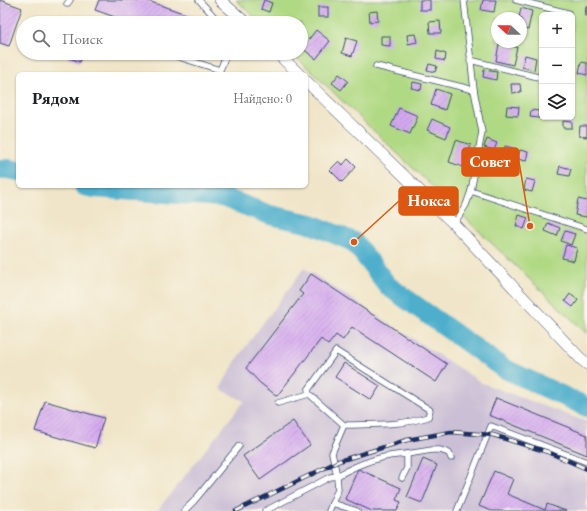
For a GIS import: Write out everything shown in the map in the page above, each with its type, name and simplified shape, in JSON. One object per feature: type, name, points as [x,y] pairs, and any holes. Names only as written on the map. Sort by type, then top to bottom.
[{"type":"street","points":[[220,0],[238,16]]},
{"type":"street","points":[[284,60],[297,72]]},
{"type":"street","points":[[308,83],[454,224],[587,364]]},
{"type":"lane","points":[[199,0],[214,16]]},
{"type":"lane","points":[[454,224],[466,205],[471,190],[482,132],[474,90],[464,0]]},
{"type":"lane","points":[[516,0],[564,12]]},
{"type":"lane","points":[[188,60],[220,70],[224,60]]},
{"type":"lane","points":[[470,60],[539,77]]},
{"type":"lane","points":[[376,66],[474,90]]},
{"type":"lane","points":[[471,190],[587,229]]},
{"type":"lane","points":[[336,351],[430,410],[428,417],[404,424],[372,426],[344,425],[309,394],[308,390],[336,351]]},
{"type":"lane","points":[[278,404],[309,394]]},
{"type":"lane","points":[[329,511],[338,489],[332,453],[344,425]]},
{"type":"lane","points":[[457,511],[491,426],[587,462]]},
{"type":"lane","points":[[184,511],[239,446]]},
{"type":"lane","points":[[265,511],[330,477],[337,476],[354,466],[378,459],[440,450],[449,453],[450,458]]},
{"type":"lane","points":[[402,478],[407,468],[407,454]]},
{"type":"lane","points":[[332,503],[357,511]]},
{"type":"shaded area","points":[[304,268],[482,383],[587,422],[587,511],[157,511],[244,401],[220,389],[238,357]]},
{"type":"green space","points":[[236,0],[587,0],[587,334],[299,60],[308,60],[308,16],[253,16]]},
{"type":"building","points":[[0,0],[22,8],[19,16],[16,16],[16,26],[9,46],[0,43]]},
{"type":"building","points":[[99,0],[145,0],[192,16],[112,16],[95,10]]},
{"type":"building","points":[[264,0],[272,3],[269,12],[261,9]]},
{"type":"building","points":[[420,0],[430,0],[430,10],[420,10]]},
{"type":"building","points":[[483,0],[496,0],[494,12],[481,10]]},
{"type":"building","points":[[586,6],[587,16],[585,16]]},
{"type":"building","points":[[318,7],[328,7],[328,17],[318,17]]},
{"type":"building","points":[[521,8],[532,11],[528,30],[527,12],[520,12]]},
{"type":"building","points":[[377,11],[378,21],[370,22],[369,12]]},
{"type":"building","points":[[440,21],[441,33],[430,33],[429,22]]},
{"type":"building","points":[[316,30],[330,41],[316,59],[308,53],[308,40]]},
{"type":"building","points":[[415,34],[417,42],[408,44],[407,35]]},
{"type":"building","points":[[381,36],[390,36],[390,46],[381,45]]},
{"type":"building","points":[[346,38],[357,41],[352,56],[342,53]]},
{"type":"building","points":[[498,48],[517,48],[513,65],[496,61]]},
{"type":"building","points":[[437,51],[446,54],[445,61],[436,59]]},
{"type":"building","points":[[525,55],[536,58],[534,70],[522,67]]},
{"type":"building","points":[[581,62],[587,63],[587,75],[579,73]]},
{"type":"building","points":[[429,64],[437,66],[435,72],[427,70]]},
{"type":"building","points":[[484,70],[497,72],[496,80],[483,77]]},
{"type":"building","points":[[339,74],[348,81],[341,90],[332,83]]},
{"type":"building","points":[[413,82],[422,84],[421,90],[411,88]]},
{"type":"building","points":[[511,84],[520,84],[521,92],[512,93]]},
{"type":"building","points":[[436,89],[450,94],[445,110],[431,105]]},
{"type":"building","points":[[507,106],[519,107],[518,116],[506,115]]},
{"type":"building","points":[[399,108],[418,116],[410,134],[391,126]]},
{"type":"building","points":[[531,110],[539,111],[539,118],[530,117]]},
{"type":"building","points":[[432,119],[450,127],[446,138],[427,130]]},
{"type":"building","points":[[563,121],[572,122],[572,128],[563,128]]},
{"type":"building","points":[[580,126],[587,126],[587,137],[579,136]]},
{"type":"building","points":[[487,139],[497,143],[494,150],[484,147]]},
{"type":"building","points":[[456,140],[471,145],[463,167],[449,162]]},
{"type":"building","points":[[505,146],[513,148],[510,158],[502,156]]},
{"type":"building","points":[[520,150],[528,152],[526,161],[517,159]]},
{"type":"building","points":[[348,159],[356,167],[342,182],[330,170],[339,161],[343,165]]},
{"type":"building","points":[[560,166],[571,169],[569,176],[558,174]]},
{"type":"building","points":[[526,179],[535,181],[532,192],[524,190]]},
{"type":"building","points":[[578,199],[587,201],[587,217],[575,215]]},
{"type":"building","points":[[519,215],[528,218],[524,229],[516,226]]},
{"type":"building","points":[[548,223],[560,228],[557,236],[545,231]]},
{"type":"building","points":[[565,231],[575,234],[571,245],[561,241]]},
{"type":"building","points":[[566,245],[577,248],[574,261],[562,258]]},
{"type":"building","points":[[311,274],[447,364],[436,382],[352,327],[343,340],[336,335],[328,345],[321,339],[277,396],[260,383],[246,368],[303,294],[299,291]]},
{"type":"building","points":[[570,294],[578,300],[573,307],[565,301]]},
{"type":"building","points":[[344,363],[380,386],[371,400],[335,377]]},
{"type":"building","points":[[496,398],[587,435],[587,455],[489,415]]},
{"type":"building","points":[[45,401],[104,418],[95,448],[35,431]]},
{"type":"building","points":[[293,421],[310,445],[260,480],[243,456]]},
{"type":"building","points":[[423,459],[437,465],[422,503],[407,497]]},
{"type":"building","points":[[358,469],[401,488],[396,500],[401,502],[397,511],[372,511],[345,499]]},
{"type":"building","points":[[494,471],[513,479],[507,494],[545,510],[547,504],[566,511],[491,511],[479,506]]},
{"type":"waterway","points":[[0,169],[16,171]]},
{"type":"waterway","points":[[94,188],[222,197],[270,215],[311,224],[354,242],[388,286],[503,368],[587,407]]},
{"type":"railway","points":[[236,511],[339,461],[407,440],[451,432],[493,435],[548,452],[587,469]]},
{"type":"place","name":"Совет","points":[[530,226]]},
{"type":"place","name":"Нокса","points":[[354,242]]}]
